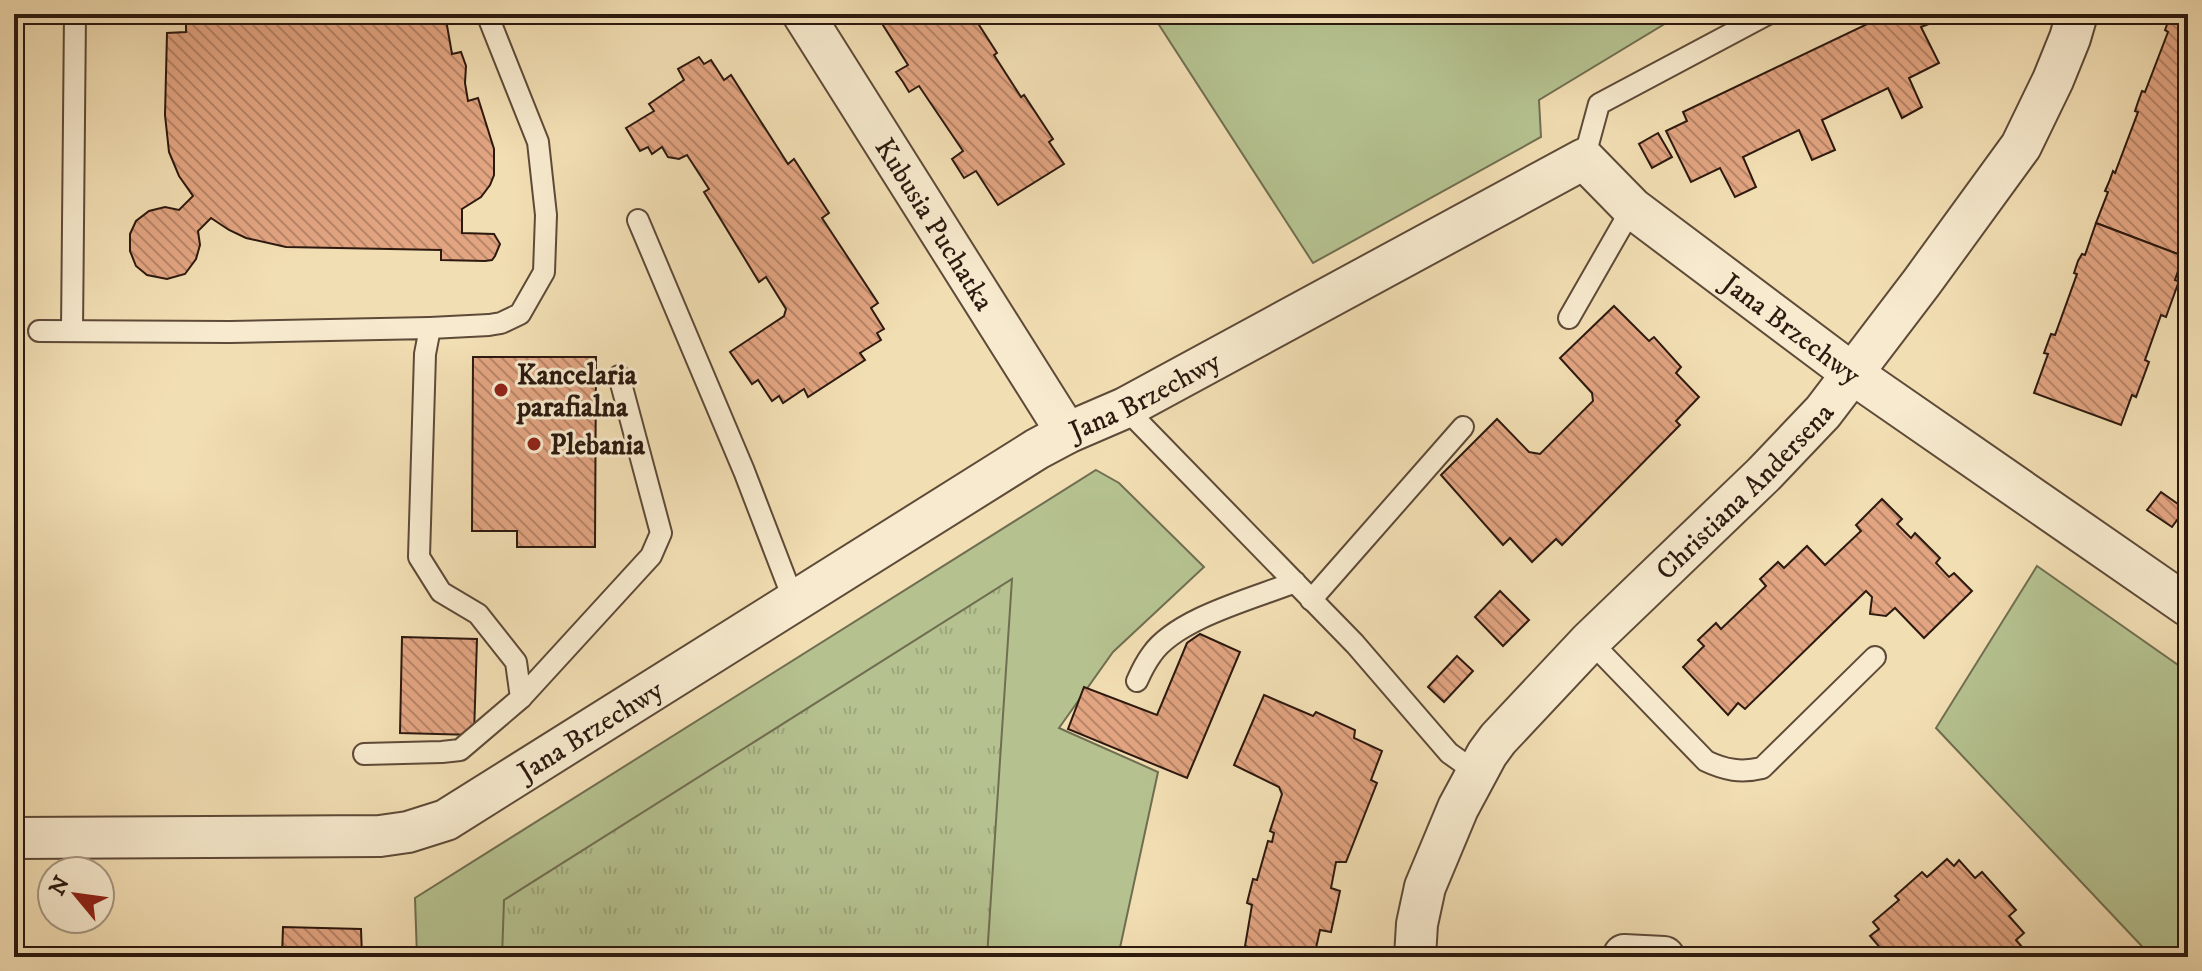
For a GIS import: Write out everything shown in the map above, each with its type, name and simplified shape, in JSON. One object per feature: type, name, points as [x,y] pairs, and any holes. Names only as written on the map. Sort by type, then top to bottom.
[{"type":"street","name":"Kubusia Puchatka","points":[[803,14],[1067,433]]},
{"type":"street","name":"Christiana Andersena","points":[[1415,957],[1417,924],[1425,887],[1458,808],[1498,739],[1590,641],[1764,474],[1823,412],[2021,146],[2053,80],[2077,14]]},
{"type":"street","name":"Jana Brzechwy","points":[[14,838],[380,836],[446,820],[1037,449],[1125,408],[1584,159],[1632,208],[1853,374],[2188,606]]},
{"type":"street","points":[[1624,955],[1664,957]]},
{"type":"lane","points":[[72,331],[75,14]]},
{"type":"lane","points":[[39,331],[230,332],[430,328],[489,325],[520,314],[544,272],[546,215],[538,142],[487,14]]},
{"type":"lane","points":[[1584,159],[1599,104],[1768,14]]},
{"type":"lane","points":[[1569,318],[1632,208]]},
{"type":"lane","points":[[638,220],[744,471],[794,601]]},
{"type":"lane","points":[[430,328],[425,354],[419,557],[441,592],[478,614],[516,662],[521,698]]},
{"type":"lane","points":[[364,754],[460,750],[521,698],[651,556],[661,533],[619,376]]},
{"type":"lane","points":[[1125,408],[1355,644],[1442,746],[1477,773]]},
{"type":"lane","points":[[1311,600],[1463,427]]},
{"type":"lane","points":[[1137,681],[1153,652],[1175,632],[1295,582]]},
{"type":"lane","points":[[1590,641],[1706,761],[1736,771],[1762,768],[1875,657]]},
{"type":"green space","points":[[1152,14],[1681,14],[1539,100],[1541,137],[1313,263]]},
{"type":"green space","points":[[1096,470],[1119,483],[1204,567],[1113,652],[1059,728],[1158,772],[1118,957],[417,957],[415,898]]},
{"type":"green space","points":[[2037,566],[2188,672],[2188,957],[2152,957],[1936,728]]},
{"type":"green space","points":[[1012,579],[987,957],[502,957],[504,900]]},
{"type":"building","points":[[186,14],[445,14],[452,54],[461,52],[466,66],[468,101],[478,98],[494,149],[494,175],[481,197],[462,209],[462,233],[494,234],[500,244],[492,260],[441,260],[441,250],[286,247],[246,238],[211,218],[198,231],[200,245],[196,259],[185,274],[167,279],[147,275],[136,266],[130,251],[130,234],[136,221],[149,211],[165,207],[179,210],[193,196],[179,176],[169,152],[165,115],[167,33],[186,32]]},
{"type":"building","points":[[876,14],[972,14],[1021,97],[1024,95],[1053,139],[1049,142],[1064,164],[998,205],[976,171],[964,178],[952,159],[963,151],[919,86],[909,92],[896,72],[908,65]]},
{"type":"building","points":[[1879,14],[1925,14],[1929,24],[1921,27],[1939,63],[1909,78],[1922,107],[1902,118],[1888,88],[1822,120],[1835,150],[1812,160],[1799,130],[1743,157],[1756,187],[1735,197],[1720,168],[1691,182],[1666,131],[1687,121],[1683,112],[1880,18]]},
{"type":"building","points":[[2171,14],[2188,14],[2188,242],[2183,256],[2096,223],[2108,192],[2105,191],[2138,112],[2135,111],[2142,91],[2145,92],[2168,32],[2165,30]]},
{"type":"building","points":[[699,57],[704,64],[711,60],[724,80],[731,75],[788,164],[794,159],[829,213],[822,218],[878,303],[871,308],[884,329],[877,333],[881,340],[860,353],[865,360],[808,397],[804,389],[783,403],[779,396],[772,401],[758,380],[752,384],[730,352],[784,316],[786,309],[766,277],[759,282],[704,192],[709,189],[687,155],[679,159],[668,157],[662,147],[652,154],[648,147],[640,151],[626,128],[654,111],[649,104],[684,80],[678,69]]},
{"type":"building","points":[[1658,133],[1672,157],[1652,168],[1639,144]]},
{"type":"building","points":[[2096,223],[2183,256],[2175,280],[2179,281],[2166,317],[2161,315],[2145,360],[2149,362],[2121,425],[2034,393],[2048,354],[2044,353],[2051,334],[2055,335],[2077,274],[2074,273],[2078,261],[2082,254],[2085,255]]},
{"type":"building","points":[[1614,306],[1649,341],[1654,337],[1681,367],[1676,373],[1699,397],[1676,421],[1680,425],[1562,545],[1556,539],[1532,562],[1510,538],[1503,545],[1441,475],[1497,419],[1529,452],[1540,454],[1593,401],[1592,393],[1560,358]]},
{"type":"building","name":"Plebania","points":[[473,357],[596,357],[595,547],[517,547],[517,531],[472,531]]},
{"type":"building","points":[[2161,492],[2185,509],[2172,527],[2147,510]]},
{"type":"building","points":[[1882,499],[1902,519],[1897,524],[1911,538],[1915,533],[1940,558],[1936,563],[1949,577],[1954,573],[1972,591],[1924,638],[1895,608],[1886,616],[1870,614],[1872,597],[1866,591],[1745,709],[1738,703],[1728,715],[1683,667],[1704,646],[1698,640],[1716,623],[1721,629],[1766,586],[1760,579],[1778,562],[1784,568],[1807,546],[1825,565],[1861,531],[1856,525]]},
{"type":"building","points":[[1500,591],[1529,620],[1503,646],[1475,617]]},
{"type":"building","points":[[1200,634],[1240,652],[1187,778],[1068,729],[1084,687],[1157,715],[1187,643]]},
{"type":"building","points":[[402,637],[477,639],[474,735],[400,733]]},
{"type":"building","points":[[1457,656],[1473,671],[1444,702],[1428,687]]},
{"type":"building","points":[[1264,695],[1313,716],[1316,712],[1355,730],[1354,738],[1382,751],[1371,780],[1377,783],[1346,862],[1336,862],[1331,888],[1340,891],[1331,932],[1320,930],[1314,957],[1247,957],[1248,947],[1245,946],[1252,905],[1247,903],[1268,841],[1272,842],[1274,833],[1270,831],[1282,794],[1279,787],[1234,765]]},
{"type":"building","points":[[1947,859],[1954,866],[1959,860],[1975,878],[1982,872],[2016,910],[2009,916],[2024,933],[2016,940],[2022,947],[2010,957],[1888,957],[1870,936],[1879,929],[1873,922],[1899,900],[1895,896],[1922,872],[1927,877]]},
{"type":"building","points":[[283,927],[361,929],[362,957],[282,957]]},
{"type":"place","name":"Kancelaria parafialna","points":[[501,390]]},
{"type":"place","name":"Plebania","points":[[534,444]]}]
